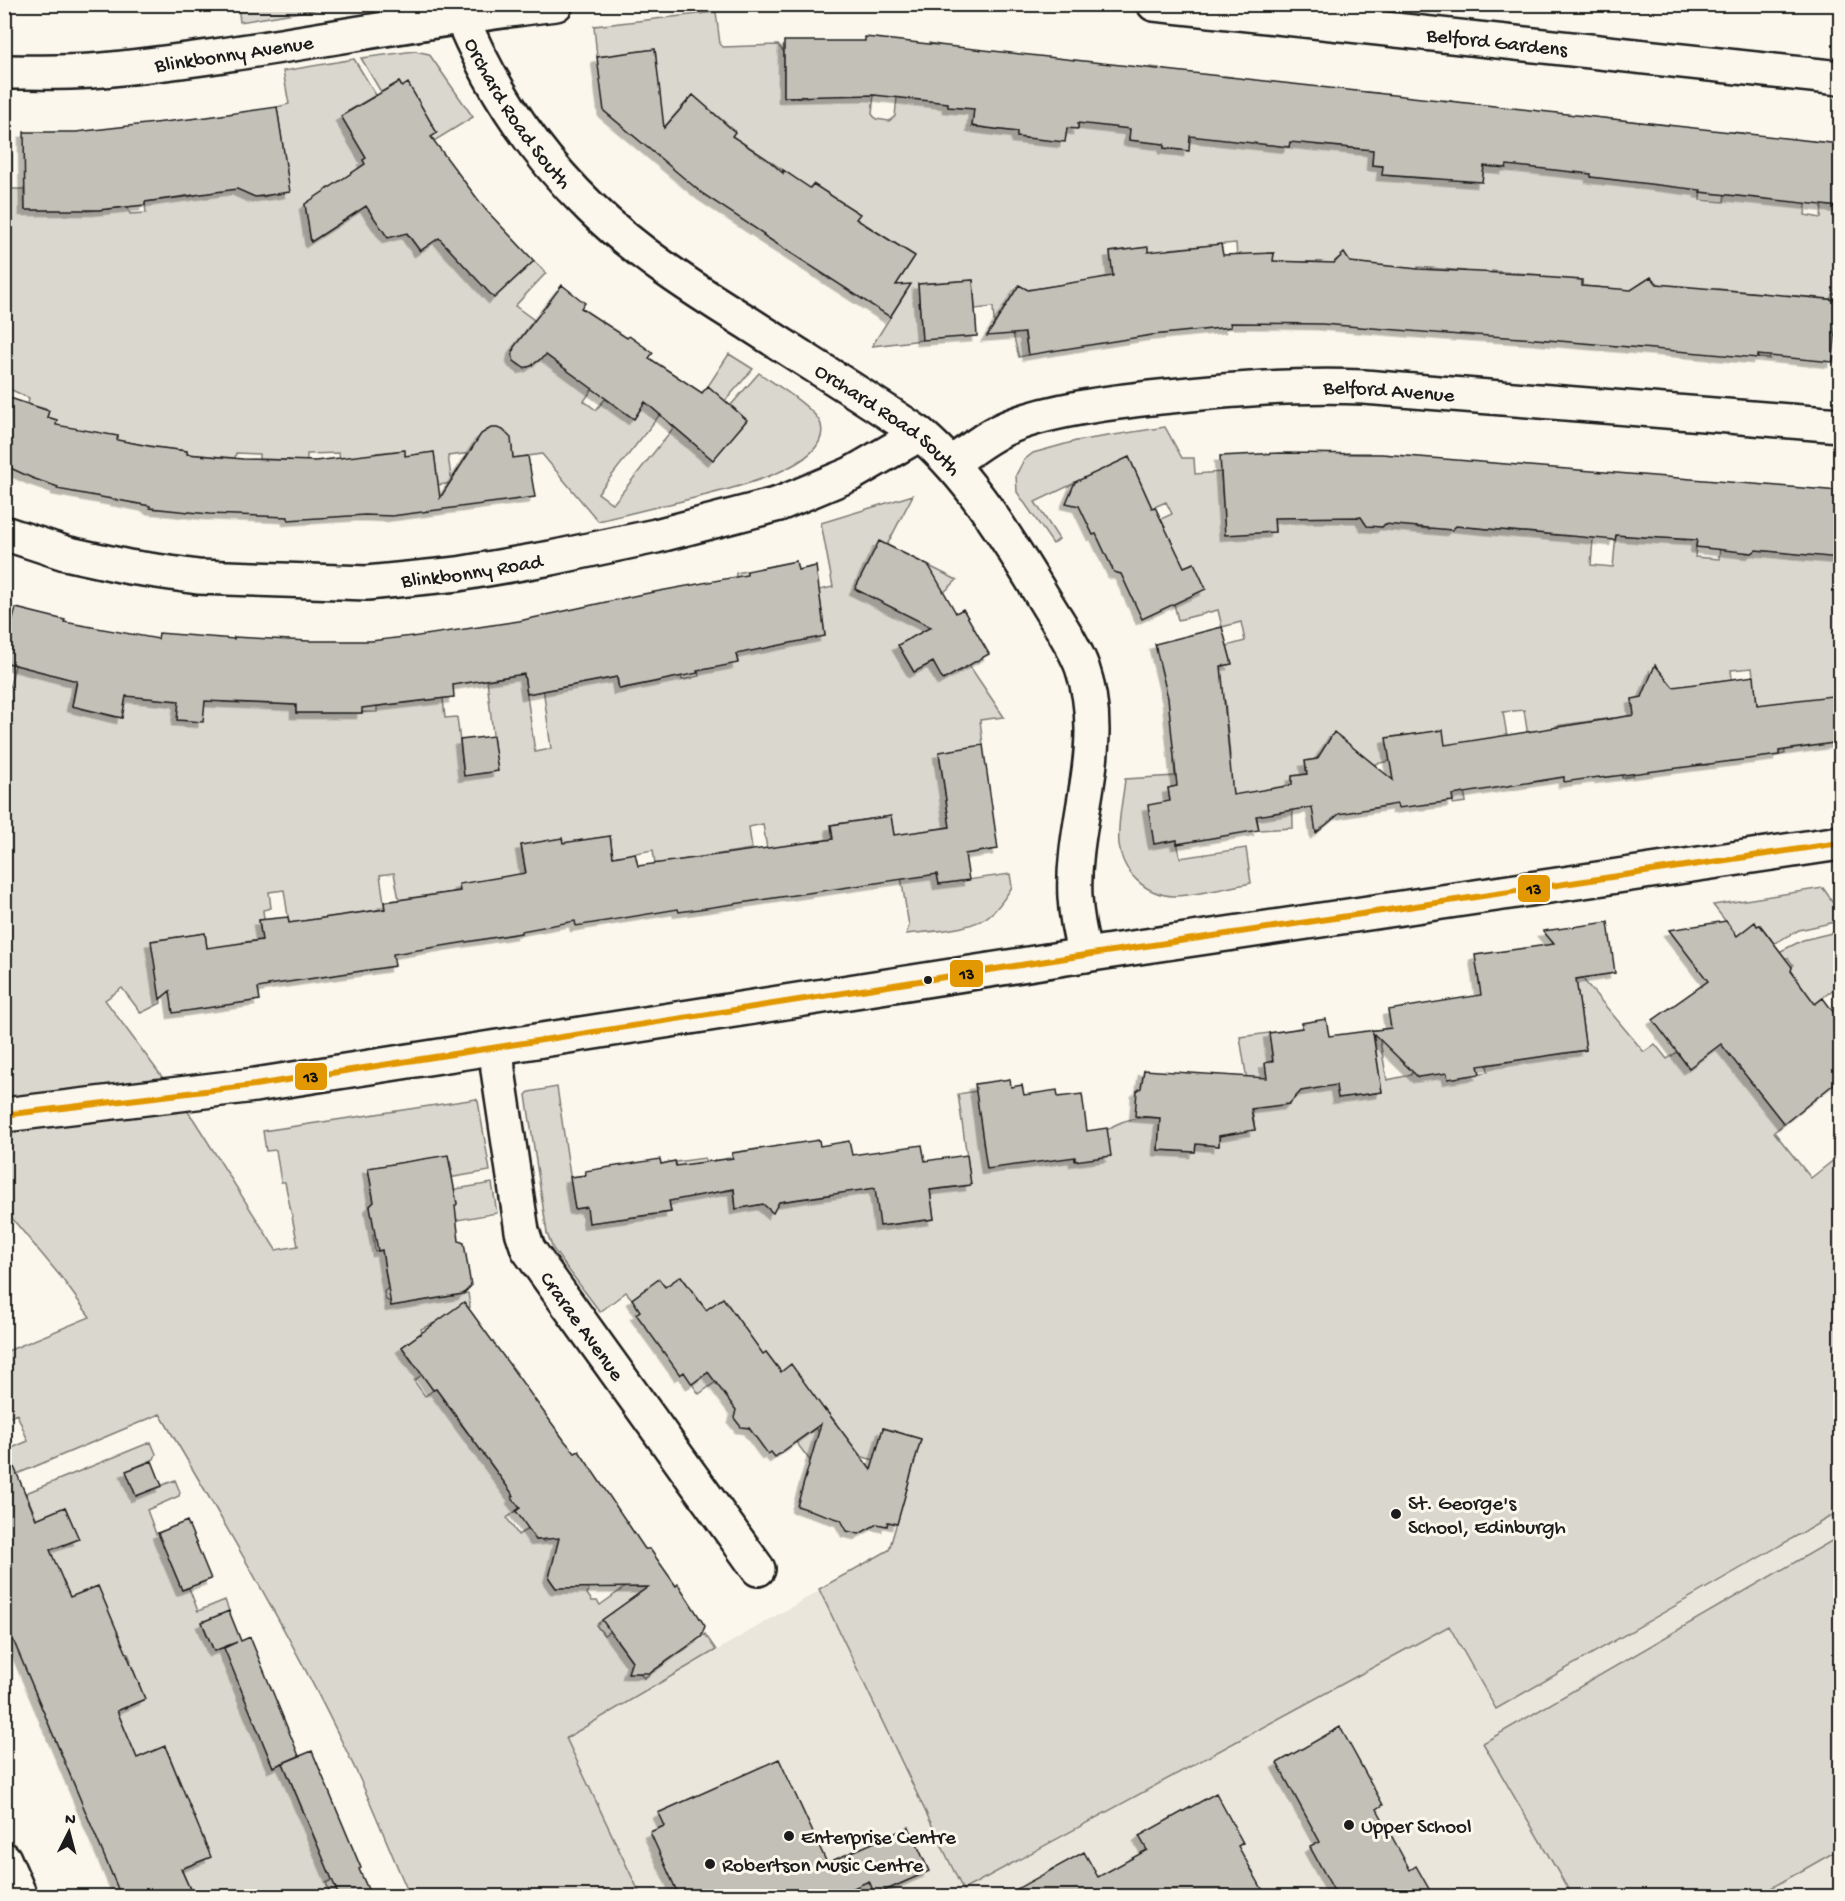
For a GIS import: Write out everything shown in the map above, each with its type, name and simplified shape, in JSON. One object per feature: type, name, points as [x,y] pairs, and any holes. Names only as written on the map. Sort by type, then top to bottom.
[{"type":"street","points":[[459,11],[556,4]]},
{"type":"street","name":"Belford Gardens","points":[[1154,4],[1840,78]]},
{"type":"street","name":"Blinkbonny Avenue","points":[[4,72],[101,70],[295,45],[459,11]]},
{"type":"street","name":"Orchard Road South","points":[[459,11],[490,78],[515,116],[548,162],[591,208],[637,248],[679,278],[920,434],[951,464],[993,520],[1069,639],[1088,688],[1092,714],[1092,745],[1075,896],[1085,955]]},
{"type":"street","name":"Belford Avenue","points":[[951,464],[988,437],[1005,429],[1055,414],[1130,400],[1292,386],[1364,387],[1840,425]]},
{"type":"street","name":"Blinkbonny Road","points":[[4,533],[65,553],[129,567],[198,578],[367,583],[458,574],[551,558],[656,536],[779,504],[858,471],[920,434]]},
{"type":"street","points":[[4,1115],[266,1083],[1085,955],[1838,846]]},
{"type":"street","name":"Crarae Avenue","points":[[497,1048],[498,1070],[522,1231],[528,1250],[758,1569]]},
{"type":"street","points":[[4,1859],[20,1896]]},
{"type":"shaded area","points":[[238,4],[342,5],[240,22]]},
{"type":"shaded area","points":[[716,12],[720,44],[723,47],[778,45],[784,52],[784,97],[808,98],[809,88],[877,65],[872,114],[876,119],[889,121],[895,116],[897,97],[922,100],[929,43],[939,45],[948,106],[963,108],[975,105],[972,126],[1006,130],[1023,80],[1017,137],[1065,141],[1067,128],[1078,128],[1083,82],[1131,124],[1129,140],[1143,141],[1150,67],[1159,68],[1155,106],[1168,108],[1164,148],[1188,151],[1190,136],[1217,138],[1224,76],[1232,77],[1229,103],[1240,141],[1289,147],[1296,84],[1311,144],[1360,149],[1366,92],[1378,93],[1372,165],[1383,166],[1383,175],[1431,179],[1433,162],[1438,162],[1444,100],[1452,101],[1450,126],[1459,180],[1482,182],[1484,166],[1506,168],[1513,109],[1669,125],[1667,151],[1701,185],[1700,200],[1724,202],[1731,132],[1743,133],[1740,159],[1813,141],[1805,215],[1821,218],[1822,205],[1840,207],[1840,294],[1832,294],[1831,299],[1787,295],[1784,333],[1772,332],[1770,359],[1758,358],[1763,293],[1717,289],[1714,328],[1654,280],[1647,280],[1642,283],[1641,291],[1644,294],[1640,348],[1612,345],[1616,289],[1582,286],[1547,340],[1536,339],[1541,275],[1492,271],[1488,311],[1475,310],[1473,336],[1460,335],[1465,271],[1418,267],[1415,304],[1340,257],[1335,261],[1320,324],[1321,262],[1298,262],[1277,267],[1276,261],[1273,261],[1274,253],[1267,253],[1266,261],[1240,300],[1236,243],[1169,249],[1158,311],[1147,247],[1110,252],[1113,276],[1100,278],[1104,318],[1072,323],[1065,284],[1028,290],[1020,305],[1028,355],[1019,357],[1013,334],[995,335],[993,307],[975,309],[973,280],[918,284],[922,340],[872,346],[906,292],[896,285],[915,256],[865,224],[830,280],[821,273],[859,214],[813,184],[790,218],[790,175],[748,146],[708,163],[735,131],[693,95],[662,130],[655,49],[597,57],[594,26]]},
{"type":"shaded area","points":[[415,51],[429,54],[473,117],[434,141],[432,136],[437,133],[408,84],[402,87],[399,82],[381,92],[361,58]]},
{"type":"shaded area","points":[[354,59],[376,95],[345,113],[344,119],[381,149],[363,160],[365,164],[305,204],[311,242],[398,185],[383,224],[383,230],[386,235],[404,230],[420,251],[482,205],[488,212],[494,297],[534,261],[546,273],[515,306],[534,320],[512,351],[517,364],[531,366],[543,353],[563,367],[597,322],[612,361],[584,401],[596,410],[605,399],[634,419],[667,370],[685,383],[598,493],[613,504],[674,427],[712,459],[746,420],[731,405],[759,373],[803,404],[818,419],[821,425],[819,441],[808,455],[765,478],[598,521],[542,454],[513,458],[512,447],[497,428],[492,428],[482,435],[479,452],[448,456],[452,483],[438,485],[434,452],[405,456],[404,450],[376,453],[377,488],[340,459],[339,453],[307,454],[306,499],[289,499],[290,460],[259,459],[259,454],[236,453],[235,458],[187,454],[187,451],[117,440],[118,436],[56,426],[57,420],[47,417],[49,410],[28,404],[29,398],[5,387],[4,154],[12,154],[12,189],[24,189],[25,210],[87,209],[87,211],[128,207],[130,214],[146,213],[141,163],[159,200],[194,196],[192,173],[246,187],[248,194],[265,197],[280,189],[288,180],[277,107],[289,104],[283,71]]},
{"type":"shaded area","points":[[729,354],[753,369],[725,401],[708,386]]},
{"type":"shaded area","points":[[1165,427],[1182,458],[1194,458],[1195,474],[1221,472],[1224,521],[1275,532],[1271,454],[1345,517],[1346,453],[1370,453],[1364,522],[1367,525],[1382,527],[1385,524],[1419,515],[1418,528],[1430,529],[1432,506],[1445,529],[1452,530],[1456,526],[1568,536],[1596,501],[1591,565],[1613,567],[1616,535],[1644,537],[1647,501],[1670,534],[1670,538],[1685,540],[1697,536],[1695,557],[1719,559],[1725,482],[1741,546],[1746,553],[1756,550],[1840,557],[1839,700],[1778,703],[1785,754],[1779,755],[1776,727],[1761,729],[1752,668],[1731,670],[1732,679],[1698,684],[1708,765],[1700,765],[1699,759],[1649,697],[1632,699],[1638,739],[1628,741],[1633,776],[1622,778],[1612,718],[1556,726],[1559,744],[1543,747],[1548,780],[1535,782],[1524,710],[1503,712],[1507,736],[1457,744],[1466,802],[1453,804],[1442,730],[1387,738],[1390,761],[1375,764],[1381,807],[1369,809],[1360,753],[1349,754],[1346,742],[1340,737],[1330,738],[1326,745],[1327,757],[1305,761],[1307,774],[1292,777],[1293,828],[1259,830],[1254,803],[1188,784],[1168,788],[1170,801],[1154,844],[1177,840],[1180,858],[1246,848],[1251,883],[1183,896],[1163,895],[1137,880],[1125,864],[1121,854],[1119,828],[1125,779],[1175,776],[1174,761],[1230,756],[1225,701],[1194,673],[1232,664],[1227,646],[1245,641],[1241,622],[1222,627],[1218,610],[1178,620],[1174,604],[1194,572],[1191,564],[1184,567],[1107,544],[1172,514],[1166,502],[1152,508],[1129,457],[1035,502],[1059,539],[1053,544],[1017,492],[1016,475],[1024,460],[1033,453],[1076,441]]},
{"type":"shaded area","points":[[913,495],[887,545],[957,580],[923,612],[931,627],[899,646],[914,672],[933,662],[943,679],[969,665],[1004,717],[980,720],[983,745],[939,752],[950,827],[930,830],[939,884],[1010,874],[1012,887],[998,907],[984,919],[963,927],[906,934],[909,926],[891,816],[831,825],[833,839],[767,849],[763,824],[749,827],[752,849],[655,864],[653,850],[613,857],[610,836],[563,843],[562,838],[521,845],[528,887],[460,891],[422,897],[401,910],[394,873],[380,875],[385,909],[289,923],[284,890],[269,892],[271,908],[263,910],[264,920],[259,921],[262,940],[243,942],[244,950],[208,955],[205,933],[152,941],[161,1003],[141,1013],[122,988],[105,1000],[194,1120],[276,1250],[298,1246],[285,1182],[281,1182],[276,1150],[266,1151],[263,1131],[476,1099],[478,1101],[490,1171],[448,1178],[452,1170],[450,1161],[444,1156],[368,1168],[374,1202],[370,1206],[371,1214],[376,1216],[453,1208],[457,1203],[455,1194],[450,1190],[492,1183],[497,1213],[373,1235],[375,1251],[382,1250],[388,1288],[384,1292],[391,1306],[468,1293],[470,1307],[421,1329],[422,1332],[402,1347],[414,1365],[428,1370],[414,1381],[425,1396],[439,1386],[454,1406],[510,1364],[517,1373],[458,1420],[467,1432],[472,1429],[492,1458],[490,1463],[495,1470],[503,1473],[559,1433],[564,1440],[541,1457],[551,1470],[512,1497],[520,1508],[507,1518],[518,1535],[532,1526],[536,1540],[544,1542],[607,1499],[568,1560],[550,1573],[549,1578],[556,1588],[561,1588],[579,1576],[589,1590],[587,1594],[592,1601],[597,1601],[600,1605],[656,1565],[663,1576],[596,1625],[604,1635],[610,1631],[632,1661],[630,1666],[635,1673],[640,1673],[644,1678],[705,1634],[716,1650],[566,1738],[641,1896],[410,1896],[358,1775],[312,1682],[238,1547],[160,1414],[5,1479],[5,1451],[28,1441],[17,1414],[5,1419],[5,1352],[90,1317],[61,1277],[5,1210],[4,685],[10,686],[15,665],[62,677],[79,666],[72,706],[115,717],[122,715],[127,690],[138,697],[179,701],[178,714],[208,672],[223,674],[223,702],[296,705],[296,713],[377,712],[377,706],[443,698],[445,718],[457,717],[464,775],[497,771],[487,680],[524,674],[535,752],[551,749],[541,671],[608,634],[619,689],[660,681],[655,658],[665,598],[682,680],[699,676],[691,640],[700,670],[738,662],[732,632],[736,573],[746,571],[763,648],[825,636],[819,590],[833,587],[821,523]]},
{"type":"shaded area","points":[[1823,888],[1840,912],[1840,921],[1799,930],[1771,945],[1771,939],[1760,925],[1757,926],[1755,923],[1737,936],[1713,905]]},
{"type":"shaded area","points":[[1840,931],[1840,984],[1738,1065],[1784,1124],[1774,1132],[1811,1178],[1840,1155],[1840,1511],[1496,1709],[1449,1626],[963,1890],[819,1589],[889,1550],[921,1439],[884,1428],[874,1460],[831,1448],[811,1462],[796,1442],[816,1428],[822,1437],[834,1429],[836,1423],[829,1414],[823,1413],[791,1365],[781,1372],[766,1352],[743,1369],[740,1365],[699,1394],[692,1384],[719,1365],[738,1319],[723,1298],[706,1310],[681,1276],[665,1287],[659,1280],[632,1299],[626,1292],[600,1312],[553,1249],[547,1233],[526,1095],[529,1092],[557,1087],[575,1209],[587,1207],[589,1223],[671,1212],[668,1195],[680,1193],[676,1162],[705,1158],[710,1193],[734,1190],[736,1208],[764,1204],[768,1208],[776,1207],[779,1202],[830,1195],[871,1157],[881,1226],[934,1219],[930,1190],[971,1185],[958,1094],[976,1091],[984,1146],[1074,1152],[1075,1161],[1094,1141],[1112,1127],[1121,1122],[1145,1117],[1160,1118],[1158,1150],[1195,1152],[1196,1144],[1219,1146],[1221,1112],[1255,1130],[1240,1037],[1269,1033],[1273,1061],[1265,1063],[1268,1083],[1299,1091],[1311,1089],[1313,1085],[1335,1073],[1339,1098],[1382,1092],[1373,1030],[1378,1030],[1387,1080],[1411,1075],[1411,1073],[1415,1073],[1418,1077],[1430,1075],[1444,1058],[1448,1079],[1488,1072],[1487,1065],[1525,1059],[1522,1040],[1553,1035],[1557,1054],[1586,1050],[1576,979],[1582,978],[1644,1052],[1655,1044],[1667,1059],[1677,1052],[1689,1068],[1745,1016],[1796,977],[1791,970],[1793,965],[1788,958],[1783,958],[1777,953],[1803,940]]},
{"type":"shaded area","name":"St. George's School, Edinburgh","points":[[1840,1297],[1840,1896],[641,1896],[566,1738],[889,1550]]},
{"type":"shaded area","points":[[151,1442],[156,1454],[154,1459],[127,1471],[136,1496],[175,1480],[180,1492],[179,1496],[147,1510],[156,1534],[163,1531],[172,1552],[196,1543],[198,1546],[169,1559],[182,1590],[189,1588],[198,1611],[225,1600],[229,1611],[202,1623],[214,1651],[224,1647],[273,1767],[283,1763],[334,1879],[326,1883],[332,1896],[193,1896],[180,1866],[178,1778],[166,1747],[138,1761],[116,1708],[125,1708],[145,1699],[132,1667],[127,1669],[131,1661],[128,1653],[119,1650],[70,1601],[49,1548],[57,1548],[78,1539],[65,1507],[37,1520],[26,1493]]},
{"type":"shaded area","points":[[1840,1536],[1840,1849],[1757,1896],[1572,1896],[1483,1743]]},
{"type":"building","points":[[865,37],[1840,144],[1840,207],[1700,192],[1701,190],[1591,177],[1591,174],[1507,165],[1506,168],[1484,166],[1482,182],[1382,175],[1383,166],[1372,165],[1373,150],[1290,142],[1289,147],[1190,136],[1189,151],[1164,148],[1164,144],[1129,140],[1130,129],[1078,123],[1078,129],[1067,128],[1065,142],[1017,137],[1017,132],[972,126],[974,109],[948,107],[948,103],[874,95],[784,97],[784,41],[865,41]]},
{"type":"building","points":[[655,49],[664,128],[693,95],[735,132],[732,136],[767,159],[783,173],[783,170],[810,188],[813,184],[860,214],[856,219],[915,256],[896,285],[911,284],[890,317],[703,194],[604,111],[597,57]]},
{"type":"building","points":[[399,82],[402,87],[408,83],[437,133],[431,137],[467,185],[486,210],[534,261],[494,298],[439,238],[420,251],[407,233],[388,238],[366,206],[311,242],[305,204],[365,164],[363,160],[366,158],[341,116]]},
{"type":"building","points":[[277,107],[290,192],[255,197],[237,189],[145,202],[145,205],[98,210],[25,210],[24,132],[76,132]]},
{"type":"building","points":[[1221,244],[1223,255],[1274,253],[1273,261],[1334,263],[1344,253],[1350,262],[1418,269],[1541,275],[1541,277],[1582,280],[1582,286],[1631,290],[1651,277],[1657,284],[1838,300],[1833,362],[1322,324],[1230,323],[1231,327],[1152,335],[1028,355],[1025,333],[987,336],[1019,285],[1028,290],[1113,276],[1110,252],[1148,247],[1148,252]]},
{"type":"building","points":[[973,280],[977,336],[922,340],[918,284]]},
{"type":"building","points":[[562,285],[585,303],[581,308],[653,353],[649,358],[702,393],[708,386],[747,420],[713,460],[645,402],[634,419],[546,355],[531,366],[524,368],[514,361],[512,356],[514,347]]},
{"type":"building","points":[[4,396],[49,411],[47,417],[57,420],[56,425],[118,436],[117,440],[187,451],[187,454],[243,459],[315,461],[405,450],[405,456],[434,452],[440,498],[481,434],[491,428],[497,428],[503,430],[511,438],[513,458],[528,456],[535,497],[392,516],[365,515],[288,520],[288,517],[209,514],[150,508],[150,506],[57,489],[58,487],[4,465]]},
{"type":"building","points":[[1280,453],[1382,454],[1840,491],[1840,558],[1696,547],[1697,540],[1616,535],[1615,540],[1456,526],[1452,530],[1385,524],[1382,527],[1367,526],[1361,517],[1274,518],[1275,532],[1225,535],[1220,456]]},
{"type":"building","points":[[1129,457],[1152,508],[1155,507],[1184,567],[1194,563],[1206,589],[1142,619],[1121,574],[1114,572],[1096,534],[1093,535],[1079,506],[1066,503],[1075,482]]},
{"type":"building","points":[[879,541],[929,566],[956,613],[963,609],[989,654],[943,680],[933,662],[914,672],[898,645],[931,627],[855,589]]},
{"type":"building","points":[[796,561],[798,570],[816,566],[825,636],[736,654],[738,663],[619,689],[617,677],[527,694],[524,674],[453,685],[454,697],[362,708],[362,713],[296,713],[296,705],[205,701],[203,722],[177,720],[179,701],[126,696],[122,718],[72,706],[77,681],[4,662],[4,652],[16,608],[65,620],[64,622],[158,639],[159,633],[234,639],[234,637],[309,641],[371,641],[519,621],[638,595],[747,575],[747,571]]},
{"type":"building","points":[[1222,627],[1232,664],[1221,666],[1233,795],[1292,785],[1292,776],[1307,774],[1305,761],[1317,759],[1334,732],[1393,780],[1386,738],[1443,730],[1445,745],[1634,715],[1632,699],[1642,697],[1655,665],[1673,687],[1754,676],[1757,705],[1840,695],[1840,742],[1779,751],[1779,755],[1600,778],[1564,782],[1564,777],[1452,795],[1453,801],[1398,808],[1397,804],[1339,814],[1316,833],[1312,807],[1256,816],[1259,830],[1177,844],[1177,840],[1154,844],[1148,805],[1170,801],[1168,788],[1177,786],[1168,698],[1155,644]]},
{"type":"building","points":[[493,736],[498,771],[464,776],[460,740]]},
{"type":"building","points":[[983,745],[998,849],[965,854],[969,880],[939,884],[937,874],[679,912],[678,909],[576,926],[575,921],[521,931],[521,933],[393,954],[395,966],[268,985],[258,988],[260,1000],[173,1013],[170,991],[160,999],[151,941],[205,933],[207,948],[262,940],[259,920],[288,917],[289,923],[385,909],[384,902],[460,891],[459,884],[526,873],[521,845],[562,838],[563,843],[610,836],[613,857],[635,853],[638,866],[833,839],[831,825],[891,816],[894,835],[950,827],[939,752]]},
{"type":"building","points":[[1726,921],[1737,936],[1755,922],[1757,926],[1760,925],[1792,967],[1791,971],[1815,1004],[1823,998],[1840,1021],[1840,1079],[1784,1124],[1721,1044],[1689,1068],[1653,1020],[1708,981],[1669,930]]},
{"type":"building","points":[[1608,922],[1615,973],[1576,979],[1586,1050],[1478,1066],[1480,1074],[1448,1079],[1447,1073],[1418,1077],[1373,1033],[1382,1092],[1338,1098],[1336,1085],[1301,1091],[1289,1104],[1251,1109],[1255,1130],[1219,1136],[1219,1146],[1196,1144],[1195,1152],[1158,1150],[1160,1118],[1135,1116],[1137,1091],[1141,1088],[1144,1070],[1267,1078],[1265,1063],[1273,1061],[1269,1033],[1302,1028],[1302,1023],[1326,1019],[1329,1036],[1391,1028],[1388,1010],[1481,995],[1475,955],[1554,944],[1543,931]]},
{"type":"building","points":[[1010,1079],[1011,1087],[1022,1085],[1024,1095],[1057,1090],[1058,1097],[1082,1094],[1087,1131],[1107,1128],[1111,1156],[1075,1161],[1075,1157],[987,1169],[975,1084]]},
{"type":"building","points":[[819,1140],[820,1146],[849,1141],[852,1155],[922,1145],[925,1161],[967,1155],[971,1185],[930,1190],[934,1219],[880,1226],[875,1188],[779,1202],[773,1213],[763,1204],[736,1209],[734,1189],[669,1201],[671,1212],[589,1223],[587,1207],[575,1209],[570,1177],[586,1175],[585,1171],[660,1159],[661,1164],[675,1161],[676,1166],[733,1158],[732,1153]]},
{"type":"building","points":[[448,1155],[457,1204],[455,1206],[459,1241],[464,1243],[471,1286],[463,1294],[391,1306],[382,1250],[378,1251],[370,1206],[374,1202],[368,1168]]},
{"type":"building","points":[[681,1276],[706,1310],[723,1298],[763,1354],[766,1352],[781,1372],[791,1364],[871,1470],[883,1428],[921,1439],[897,1524],[888,1522],[887,1526],[877,1524],[859,1534],[847,1531],[841,1520],[797,1506],[821,1424],[775,1457],[771,1452],[768,1454],[749,1428],[741,1427],[734,1418],[736,1410],[708,1372],[692,1384],[684,1372],[680,1375],[636,1314],[640,1311],[632,1299],[659,1279],[665,1287]]},
{"type":"building","points":[[464,1302],[564,1440],[575,1453],[579,1451],[645,1549],[650,1549],[676,1586],[678,1584],[705,1626],[701,1637],[650,1673],[628,1673],[632,1661],[602,1620],[648,1587],[556,1588],[549,1578],[559,1538],[536,1540],[516,1511],[520,1508],[512,1498],[514,1496],[436,1389],[433,1390],[402,1347]]},
{"type":"building","points":[[4,1443],[36,1519],[65,1507],[79,1539],[50,1550],[70,1597],[98,1586],[145,1699],[117,1711],[137,1758],[165,1746],[211,1857],[181,1869],[193,1896],[121,1896],[4,1618]]},
{"type":"building","points":[[152,1461],[162,1486],[136,1496],[126,1471]]},
{"type":"building","points":[[187,1521],[211,1579],[182,1590],[158,1533]]},
{"type":"building","points":[[229,1611],[241,1641],[250,1637],[299,1756],[273,1767],[224,1648],[237,1642],[214,1651],[202,1622]]},
{"type":"building","name":"Upper School","points":[[1340,1727],[1383,1805],[1377,1809],[1410,1870],[1416,1866],[1433,1896],[1337,1896],[1310,1847],[1320,1842],[1277,1763]]},
{"type":"building","points":[[312,1751],[371,1896],[339,1896],[283,1763]]},
{"type":"building","points":[[779,1759],[827,1863],[909,1827],[929,1871],[875,1895],[869,1881],[836,1896],[679,1896],[650,1832],[664,1826],[658,1813]]},
{"type":"building","points":[[1216,1793],[1243,1843],[1238,1846],[1266,1896],[1004,1896],[1084,1852],[1098,1877],[1147,1850],[1139,1836]]},
{"type":"transit line","name":"13","points":[[4,1115],[255,1085],[1085,955],[1840,843]]},
{"type":"place","name":"St. George's School, Edinburgh","points":[[1396,1514]]},
{"type":"place","name":"Upper School","points":[[1349,1825]]},
{"type":"place","name":"Enterprise Centre","points":[[789,1836]]},
{"type":"place","name":"Robertson Music Centre","points":[[710,1864]]}]
